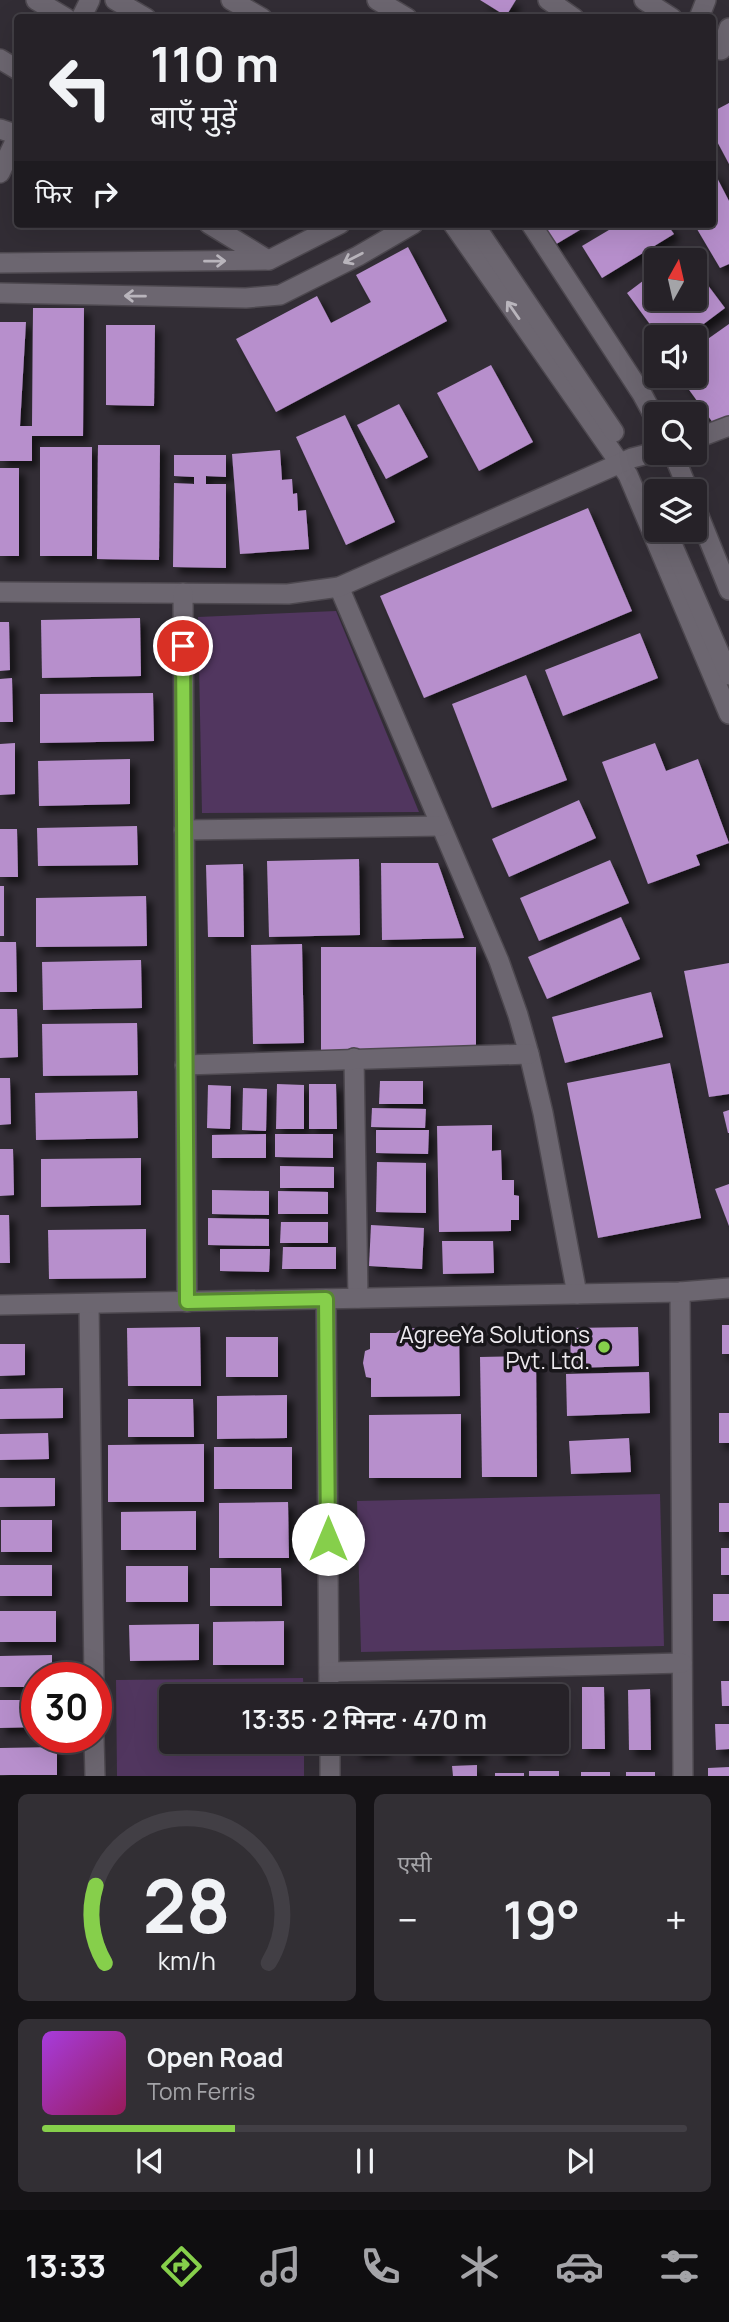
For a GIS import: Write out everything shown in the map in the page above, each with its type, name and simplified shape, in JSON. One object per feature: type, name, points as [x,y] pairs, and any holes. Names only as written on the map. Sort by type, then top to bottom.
[{"type":"street","points":[[36,0],[59,14]]},
{"type":"street","points":[[115,0],[139,14]]},
{"type":"street","points":[[231,0],[255,14]]},
{"type":"street","points":[[377,0],[400,14]]},
{"type":"street","points":[[548,0],[569,14]]},
{"type":"street","points":[[644,0],[666,14]]},
{"type":"street","points":[[721,51],[729,28]]},
{"type":"street","points":[[0,173],[14,143]]},
{"type":"street","points":[[216,228],[269,260]]},
{"type":"street","points":[[0,263],[269,260],[332,228]]},
{"type":"street","points":[[0,293],[246,298],[280,295],[358,256],[406,228]]},
{"type":"street","points":[[456,228],[626,461],[633,488],[729,713]]},
{"type":"street","points":[[477,228],[644,489]]},
{"type":"street","points":[[534,228],[646,402]]},
{"type":"street","points":[[707,434],[729,426]]},
{"type":"street","points":[[0,592],[288,594],[339,587],[626,461],[644,456]]},
{"type":"street","points":[[707,536],[729,590]]},
{"type":"street","points":[[671,542],[729,675]]},
{"type":"street","points":[[339,587],[499,961],[518,1015],[543,1112],[577,1294]]},
{"type":"street","points":[[183,593],[187,1302]]},
{"type":"street","points":[[184,830],[441,826]]},
{"type":"street","points":[[186,1065],[530,1054]]},
{"type":"street","points":[[354,1058],[358,1298]]},
{"type":"street","points":[[0,1305],[680,1292],[729,1288]]},
{"type":"street","points":[[680,1292],[683,1776]]},
{"type":"street","points":[[326,1299],[329,1684]]},
{"type":"street","points":[[89,1304],[94,1662]]},
{"type":"street","points":[[329,1672],[682,1663]]},
{"type":"street","points":[[94,1753],[95,1776]]},
{"type":"street","points":[[330,1754],[330,1776]]},
{"type":"shaded area","points":[[336,611],[419,812],[202,813],[198,617]]},
{"type":"shaded area","points":[[660,1494],[664,1646],[361,1652],[357,1501]]},
{"type":"shaded area","points":[[303,1678],[303,1684],[159,1684],[159,1754],[304,1754],[304,1776],[117,1776],[116,1680]]},
{"type":"building","points":[[480,0],[516,0],[507,14]]},
{"type":"building","points":[[729,103],[729,164],[716,140],[716,110]]},
{"type":"building","points":[[716,176],[729,201],[729,264],[720,268],[696,228],[716,228]]},
{"type":"building","points":[[542,228],[583,228],[553,246]]},
{"type":"building","points":[[612,228],[670,228],[674,234],[651,248],[644,248],[644,252],[602,278],[582,246]]},
{"type":"building","points":[[408,247],[447,321],[276,412],[236,339],[317,296],[331,323],[371,302],[356,275]]},
{"type":"building","points":[[644,280],[644,312],[707,312],[707,284],[725,308],[702,325],[650,325],[627,293]]},
{"type":"building","points":[[33,308],[84,308],[83,436],[32,436],[32,461],[0,461],[0,322],[26,322],[20,426],[32,426]]},
{"type":"building","points":[[729,324],[729,417],[716,427],[707,415],[707,402],[698,402],[688,388],[707,388],[707,340]]},
{"type":"building","points":[[106,325],[155,325],[154,406],[106,405]]},
{"type":"building","points":[[491,365],[533,442],[479,471],[437,393]]},
{"type":"building","points":[[399,404],[428,457],[386,479],[357,425]]},
{"type":"building","points":[[345,415],[395,522],[346,545],[296,437]]},
{"type":"building","points":[[98,445],[160,445],[159,560],[97,559]]},
{"type":"building","points":[[40,447],[92,447],[92,556],[40,556]]},
{"type":"building","points":[[280,450],[282,480],[292,479],[293,494],[297,493],[298,511],[306,510],[309,549],[240,554],[232,454]]},
{"type":"building","points":[[174,455],[226,455],[226,477],[206,476],[206,484],[226,484],[226,568],[173,567],[174,483],[194,484],[194,477],[174,476]]},
{"type":"building","points":[[0,468],[19,468],[19,556],[0,556]]},
{"type":"building","points":[[588,508],[632,611],[424,698],[380,596]]},
{"type":"building","points":[[140,618],[141,676],[42,678],[41,620]]},
{"type":"building","points":[[0,622],[9,622],[10,670],[0,671]]},
{"type":"building","points":[[640,633],[658,678],[563,716],[545,670]]},
{"type":"building","points":[[526,675],[567,780],[492,808],[452,704]]},
{"type":"building","points":[[12,678],[13,722],[0,722],[0,679]]},
{"type":"building","points":[[153,693],[154,741],[40,743],[40,694]]},
{"type":"building","points":[[15,743],[15,794],[0,795],[0,744]]},
{"type":"building","points":[[655,743],[666,771],[698,759],[729,843],[696,855],[700,865],[648,884],[602,762]]},
{"type":"building","points":[[130,759],[130,804],[39,806],[38,761]]},
{"type":"building","points":[[579,800],[596,838],[509,877],[492,839]]},
{"type":"building","points":[[137,826],[138,865],[38,866],[37,828]]},
{"type":"building","points":[[0,829],[17,829],[18,877],[0,877]]},
{"type":"building","points":[[359,859],[360,935],[269,937],[267,861]]},
{"type":"building","points":[[610,860],[629,903],[539,941],[520,898]]},
{"type":"building","points":[[381,863],[438,863],[464,938],[382,940]]},
{"type":"building","points":[[243,864],[244,937],[208,937],[206,865]]},
{"type":"building","points":[[0,886],[4,886],[4,936],[0,936]]},
{"type":"building","points":[[146,896],[147,946],[36,947],[36,898]]},
{"type":"building","points":[[621,917],[640,959],[547,999],[528,957]]},
{"type":"building","points":[[0,942],[16,942],[17,992],[0,992]]},
{"type":"building","points":[[302,944],[304,1043],[253,1044],[251,945]]},
{"type":"building","points":[[321,947],[476,947],[476,1050],[321,1051]]},
{"type":"building","points":[[141,960],[142,1008],[43,1010],[42,962]]},
{"type":"building","points":[[729,963],[729,1094],[709,1097],[684,971]]},
{"type":"building","points":[[651,992],[663,1037],[565,1063],[552,1017]]},
{"type":"building","points":[[0,1009],[17,1009],[18,1057],[0,1058]]},
{"type":"building","points":[[137,1023],[138,1075],[43,1076],[42,1024]]},
{"type":"building","points":[[670,1063],[701,1218],[598,1238],[567,1083]]},
{"type":"building","points":[[0,1078],[10,1078],[11,1124],[0,1125]]},
{"type":"building","points":[[380,1081],[423,1081],[423,1104],[379,1104]]},
{"type":"building","points":[[277,1084],[304,1085],[304,1129],[276,1129]]},
{"type":"building","points":[[309,1084],[336,1084],[337,1129],[309,1129]]},
{"type":"building","points":[[208,1085],[231,1086],[230,1129],[207,1128]]},
{"type":"building","points":[[243,1088],[267,1089],[266,1131],[242,1130]]},
{"type":"building","points":[[137,1091],[138,1138],[36,1140],[35,1093]]},
{"type":"building","points":[[372,1108],[426,1109],[425,1128],[371,1127]]},
{"type":"building","points":[[729,1110],[729,1133],[728,1133],[723,1112]]},
{"type":"building","points":[[492,1125],[492,1151],[501,1150],[502,1180],[514,1180],[514,1195],[519,1196],[519,1220],[511,1220],[511,1231],[439,1232],[437,1126]]},
{"type":"building","points":[[376,1130],[429,1130],[428,1154],[376,1153]]},
{"type":"building","points":[[266,1134],[266,1158],[212,1158],[212,1135]]},
{"type":"building","points":[[275,1134],[333,1134],[333,1158],[275,1157]]},
{"type":"building","points":[[0,1149],[13,1149],[14,1195],[0,1196]]},
{"type":"building","points":[[141,1158],[141,1205],[41,1207],[41,1159]]},
{"type":"building","points":[[377,1162],[426,1163],[426,1213],[376,1212]]},
{"type":"building","points":[[280,1166],[334,1167],[334,1188],[280,1188]]},
{"type":"building","points":[[729,1184],[729,1226],[715,1189]]},
{"type":"building","points":[[212,1190],[269,1191],[269,1215],[212,1214]]},
{"type":"building","points":[[278,1191],[328,1192],[328,1214],[278,1214]]},
{"type":"building","points":[[0,1215],[9,1215],[10,1263],[0,1263]]},
{"type":"building","points":[[208,1218],[269,1219],[269,1246],[208,1245]]},
{"type":"building","points":[[281,1222],[328,1222],[328,1243],[280,1243]]},
{"type":"building","points":[[371,1225],[424,1228],[422,1269],[369,1266]]},
{"type":"building","points":[[146,1229],[146,1278],[49,1279],[48,1230]]},
{"type":"building","points":[[442,1241],[493,1241],[494,1273],[443,1274]]},
{"type":"building","points":[[283,1247],[336,1247],[336,1269],[282,1269]]},
{"type":"building","points":[[220,1249],[270,1249],[269,1272],[220,1271]]},
{"type":"building","points":[[722,1325],[729,1325],[729,1354],[722,1354]]},
{"type":"building","points":[[200,1327],[201,1386],[128,1386],[127,1328]]},
{"type":"building","name":"AgreeYa Solutions Pvt. Ltd.","points":[[638,1327],[639,1366],[571,1368],[570,1328]]},
{"type":"building","points":[[413,1328],[434,1333],[459,1333],[460,1396],[371,1397],[371,1378],[366,1377],[363,1363],[365,1351],[370,1349],[370,1333],[396,1333]]},
{"type":"building","points":[[226,1337],[278,1337],[278,1377],[226,1377]]},
{"type":"building","points":[[0,1344],[25,1344],[25,1375],[0,1376]]},
{"type":"building","points":[[536,1356],[537,1477],[482,1477],[480,1357]]},
{"type":"building","points":[[649,1372],[650,1413],[567,1416],[566,1374]]},
{"type":"building","points":[[63,1388],[63,1418],[0,1419],[0,1389]]},
{"type":"building","points":[[287,1395],[287,1438],[217,1439],[217,1396]]},
{"type":"building","points":[[128,1399],[193,1399],[194,1437],[128,1437]]},
{"type":"building","points":[[719,1413],[729,1413],[729,1443],[719,1443]]},
{"type":"building","points":[[461,1414],[461,1478],[369,1478],[369,1415]]},
{"type":"building","points":[[48,1433],[49,1459],[0,1460],[0,1434]]},
{"type":"building","points":[[629,1438],[631,1472],[571,1474],[569,1441]]},
{"type":"building","points":[[204,1444],[204,1502],[108,1502],[108,1445]]},
{"type":"building","points":[[214,1447],[292,1447],[292,1489],[214,1489]]},
{"type":"building","points":[[0,1478],[55,1478],[55,1506],[0,1507]]},
{"type":"building","points":[[288,1502],[289,1558],[219,1558],[219,1503]]},
{"type":"building","points":[[719,1503],[729,1503],[729,1532],[719,1532]]},
{"type":"building","points":[[196,1511],[196,1550],[121,1550],[121,1512]]},
{"type":"building","points":[[1,1520],[52,1520],[52,1552],[1,1552]]},
{"type":"building","points":[[721,1548],[729,1548],[729,1575],[721,1575]]},
{"type":"building","points":[[0,1565],[52,1565],[52,1596],[0,1596]]},
{"type":"building","points":[[126,1566],[188,1566],[188,1602],[126,1602]]},
{"type":"building","points":[[210,1568],[281,1568],[282,1606],[210,1606]]},
{"type":"building","points":[[713,1594],[729,1594],[729,1621],[713,1621]]},
{"type":"building","points":[[0,1611],[56,1611],[56,1642],[0,1642]]},
{"type":"building","points":[[284,1621],[284,1665],[213,1665],[213,1622]]},
{"type":"building","points":[[199,1624],[199,1660],[130,1661],[129,1625]]},
{"type":"building","points":[[52,1655],[52,1662],[21,1662],[21,1687],[0,1687],[0,1656]]},
{"type":"building","points":[[721,1681],[729,1681],[729,1706],[722,1706]]},
{"type":"building","points":[[582,1687],[604,1687],[605,1749],[582,1749]]},
{"type":"building","points":[[650,1689],[651,1750],[629,1750],[628,1690]]},
{"type":"building","points":[[0,1700],[21,1700],[21,1727],[0,1728]]},
{"type":"building","points":[[715,1724],[729,1724],[729,1749],[716,1750]]},
{"type":"building","points":[[0,1748],[21,1748],[21,1753],[57,1753],[57,1775],[0,1775]]},
{"type":"building","points":[[439,1754],[439,1756],[407,1756]]},
{"type":"building","points":[[451,1754],[480,1754],[480,1756]]},
{"type":"building","points":[[477,1765],[477,1776],[453,1776],[452,1766]]},
{"type":"building","points":[[729,1767],[729,1776],[708,1776],[708,1768]]},
{"type":"building","points":[[529,1771],[559,1771],[559,1776],[529,1776]]},
{"type":"building","points":[[581,1772],[610,1772],[610,1776],[581,1776]]},
{"type":"building","points":[[626,1772],[655,1772],[655,1776],[626,1776]]},
{"type":"building","points":[[495,1773],[524,1773],[524,1776],[495,1776]]},
{"type":"place","name":"AgreeYa Solutions Pvt. Ltd.","points":[[604,1347]]},
{"type":"route","points":[[183,646],[187,1302],[326,1299],[328,1539]]}]
